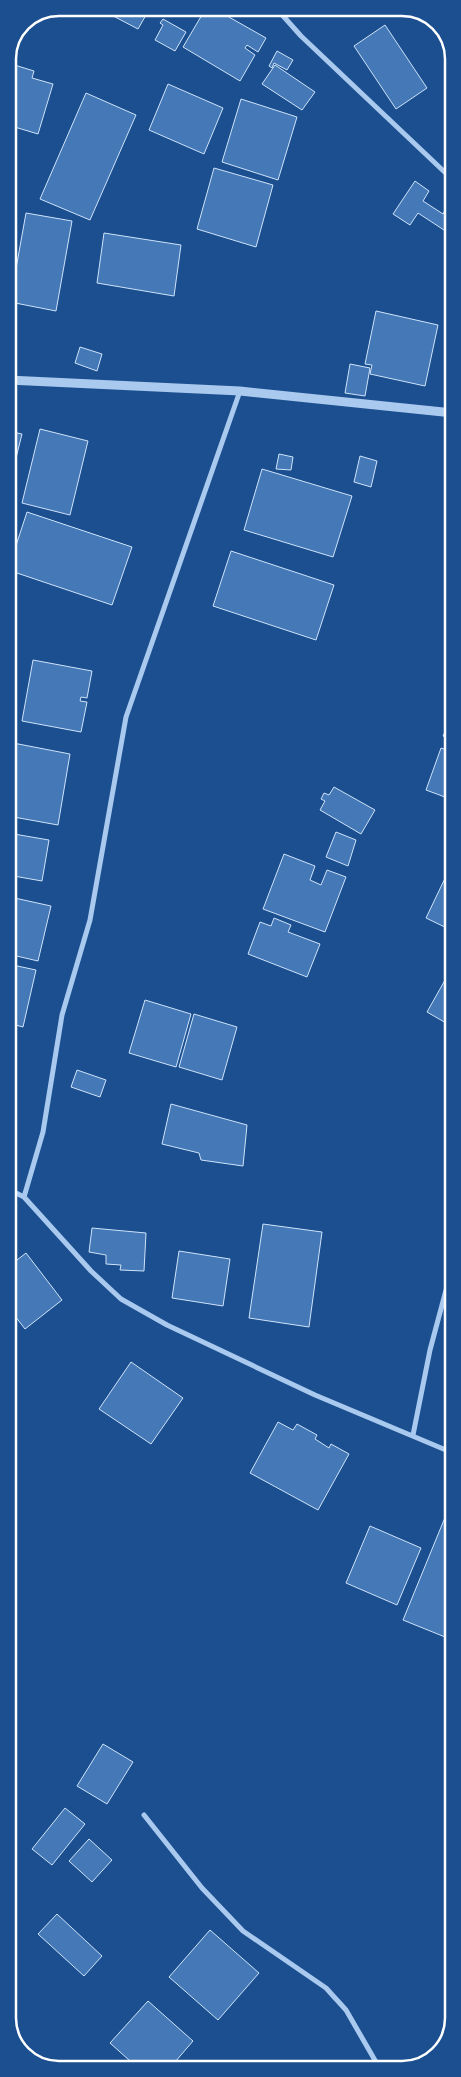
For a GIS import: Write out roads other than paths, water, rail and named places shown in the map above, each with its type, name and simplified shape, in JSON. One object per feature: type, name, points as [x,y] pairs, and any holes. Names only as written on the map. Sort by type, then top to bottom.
[{"type":"street","points":[[283,16],[301,36],[445,172]]},
{"type":"street","points":[[16,380],[240,391],[445,412]]},
{"type":"street","points":[[24,1197],[43,1132],[62,1015],[90,920],[126,717],[240,391]]},
{"type":"street","points":[[16,1193],[24,1197],[91,1271],[121,1299],[167,1325],[315,1395],[445,1449]]},
{"type":"street","points":[[413,1435],[430,1350],[445,1294]]},
{"type":"street","points":[[144,1815],[202,1888],[243,1931],[326,1988],[346,2010],[375,2061]]}]
